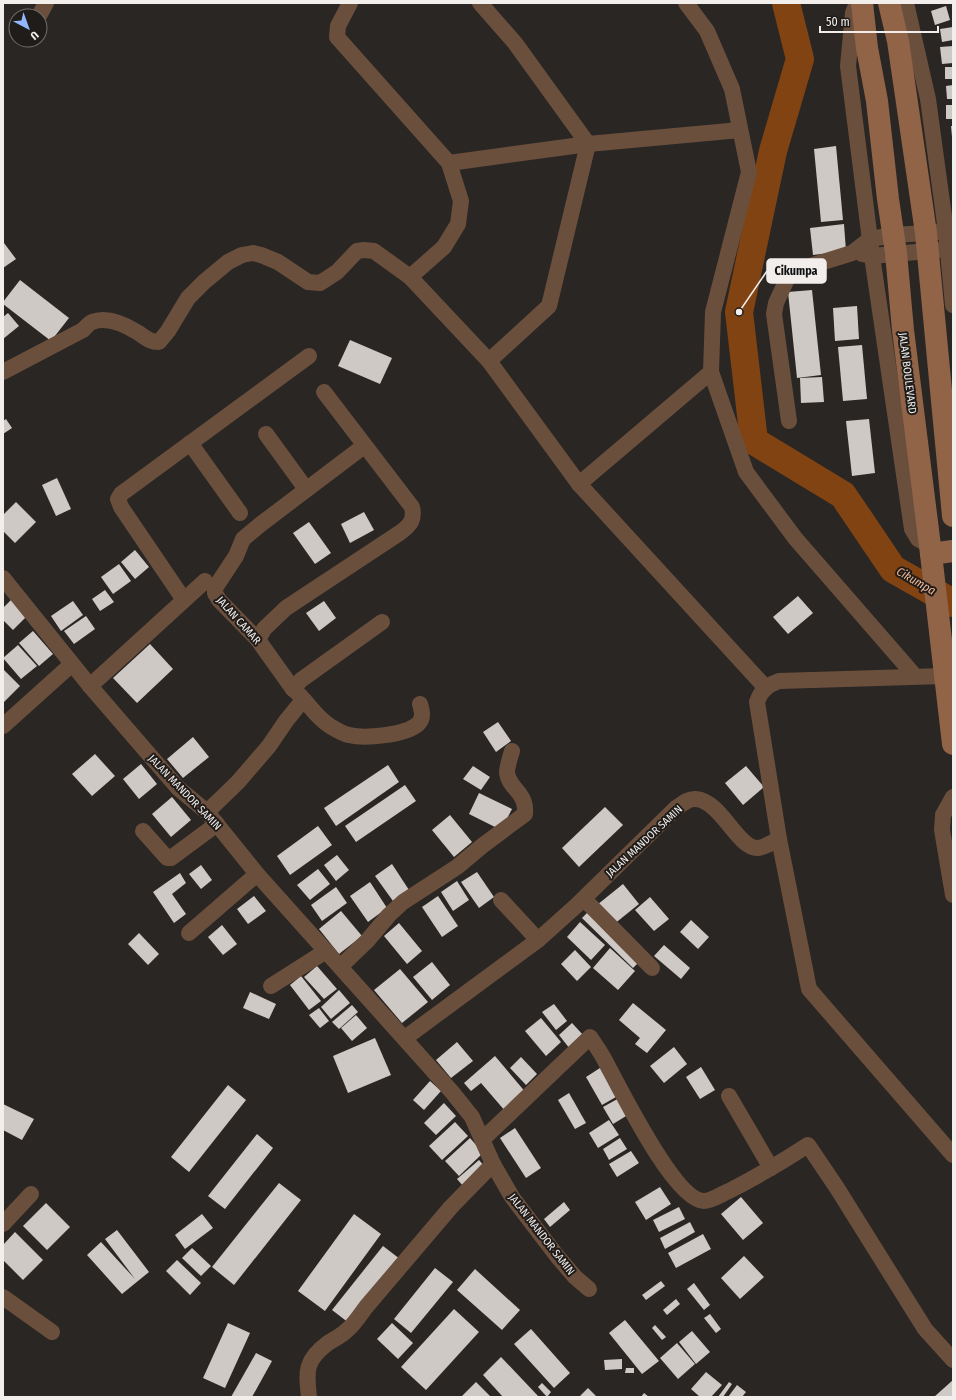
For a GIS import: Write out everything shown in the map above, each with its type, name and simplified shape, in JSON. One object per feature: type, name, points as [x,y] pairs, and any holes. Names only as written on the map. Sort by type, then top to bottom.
[{"type":"main road","name":"JALAN BOULEVARD","points":[[862,3],[867,48],[877,101],[895,244],[903,330],[931,550],[944,676],[953,744]]},
{"type":"main road","points":[[889,3],[942,240],[953,516]]},
{"type":"main road","points":[[931,550],[953,551]]},
{"type":"street","points":[[350,3],[338,26],[337,37],[449,163],[461,201],[458,224],[444,247],[410,277]]},
{"type":"street","points":[[480,3],[515,43],[588,144],[549,306],[489,361]]},
{"type":"street","points":[[686,3],[707,30],[732,89],[750,172],[713,312],[711,372],[746,472],[795,538],[915,676]]},
{"type":"street","points":[[857,3],[853,13],[848,66],[872,256],[912,529],[918,539],[931,550]]},
{"type":"street","points":[[906,3],[928,99],[942,240],[953,305]]},
{"type":"street","points":[[449,163],[588,144],[740,130]]},
{"type":"street","points":[[789,421],[774,314],[776,303],[787,279],[794,271],[852,253],[870,239],[895,244],[942,240]]},
{"type":"street","points":[[852,253],[872,256],[895,244]]},
{"type":"street","points":[[3,372],[83,330],[91,322],[105,319],[138,332],[152,342],[159,342],[168,331],[188,298],[228,262],[242,255],[253,253],[261,255],[278,262],[308,282],[320,283],[336,272],[356,252],[374,250],[410,277],[489,361],[579,484],[766,688]]},
{"type":"street","points":[[184,600],[121,507],[118,500],[121,494],[309,356]]},
{"type":"street","points":[[579,484],[711,372]]},
{"type":"street","points":[[258,640],[264,629],[286,608],[401,532],[413,520],[414,514],[412,507],[324,392]]},
{"type":"street","points":[[266,434],[306,489]]},
{"type":"street","points":[[190,443],[240,513]]},
{"type":"street","name":"JALAN CAMAR","points":[[364,446],[306,489],[243,539],[236,556],[215,588],[215,593],[219,600],[258,640],[313,713],[329,725],[348,735],[367,737],[380,736],[410,729],[419,723],[423,714],[420,704]]},
{"type":"street","name":"JALAN MANDOR SAMIN","points":[[3,578],[90,686],[178,788],[212,818],[257,874],[341,966],[472,1117],[493,1164],[512,1197],[534,1228],[575,1276],[589,1289]]},
{"type":"street","points":[[90,686],[205,581]]},
{"type":"street","points":[[143,831],[167,858],[171,858],[212,818],[238,782],[269,746],[286,721],[298,694],[301,680],[382,622]]},
{"type":"street","points":[[3,726],[72,664]]},
{"type":"street","points":[[944,676],[779,681],[766,688],[760,694],[757,702],[779,839],[809,988],[953,1155]]},
{"type":"street","points":[[341,966],[367,941],[389,915],[403,902],[457,867],[525,814],[526,808],[523,798],[510,781],[507,772],[512,751]]},
{"type":"street","points":[[953,797],[943,815],[942,830],[953,895]]},
{"type":"street","name":"JALAN MANDOR SAMIN","points":[[404,1038],[538,940],[584,899],[676,808],[688,800],[695,798],[703,801],[722,815],[737,835],[747,844],[757,848],[779,839]]},
{"type":"street","points":[[189,933],[257,874]]},
{"type":"street","points":[[584,899],[652,968]]},
{"type":"street","points":[[501,900],[538,940]]},
{"type":"street","points":[[271,986],[326,951]]},
{"type":"street","points":[[483,1139],[590,1037],[602,1055],[654,1148],[675,1179],[694,1199],[704,1201],[712,1199],[771,1168],[808,1145],[837,1188],[925,1329],[953,1360]]},
{"type":"street","points":[[729,1096],[771,1168]]},
{"type":"street","points":[[309,1397],[307,1376],[308,1366],[312,1358],[329,1342],[347,1331],[451,1207],[493,1164]]},
{"type":"street","points":[[3,1224],[30,1194]]},
{"type":"street","points":[[3,1297],[52,1332]]},
{"type":"building","points":[[946,6],[950,20],[935,25],[931,11]]},
{"type":"building","points":[[953,27],[953,40],[942,42],[940,29]]},
{"type":"building","points":[[953,46],[953,63],[942,64],[940,47]]},
{"type":"building","points":[[945,67],[953,67],[953,79],[945,79]]},
{"type":"building","points":[[953,85],[953,99],[947,99],[946,86]]},
{"type":"building","points":[[946,105],[953,105],[953,119],[946,119]]},
{"type":"building","points":[[951,126],[953,126],[953,137],[952,137]]},
{"type":"building","points":[[836,146],[843,220],[821,222],[814,149]]},
{"type":"building","points":[[844,224],[846,251],[813,255],[810,228]]},
{"type":"building","points":[[4,243],[16,259],[3,268],[3,244]]},
{"type":"building","points":[[20,280],[69,318],[51,341],[3,304]]},
{"type":"building","points":[[812,290],[821,375],[797,378],[788,292]]},
{"type":"building","points":[[857,306],[859,339],[835,341],[833,308]]},
{"type":"building","points":[[8,313],[19,326],[3,339],[3,317]]},
{"type":"building","points":[[350,340],[392,358],[380,384],[338,366]]},
{"type":"building","points":[[862,345],[867,399],[843,401],[838,347]]},
{"type":"building","points":[[822,377],[824,402],[801,403],[800,378]]},
{"type":"building","points":[[6,419],[12,428],[3,434],[3,421]]},
{"type":"building","points":[[869,419],[875,473],[852,476],[846,421]]},
{"type":"building","points":[[57,478],[71,509],[56,516],[42,485]]},
{"type":"building","points":[[16,502],[36,522],[15,543],[3,531],[3,515]]},
{"type":"building","points":[[364,512],[374,530],[350,543],[341,524]]},
{"type":"building","points":[[309,522],[331,553],[315,564],[293,533]]},
{"type":"building","points":[[135,550],[149,567],[135,579],[121,562]]},
{"type":"building","points":[[119,564],[131,581],[113,594],[101,577]]},
{"type":"building","points":[[105,590],[114,602],[100,611],[92,599]]},
{"type":"building","points":[[798,596],[813,613],[788,634],[773,617]]},
{"type":"building","points":[[13,598],[29,614],[13,630],[3,620],[3,608]]},
{"type":"building","points":[[73,601],[83,615],[61,631],[51,616]]},
{"type":"building","points":[[324,601],[336,618],[319,631],[306,613]]},
{"type":"building","points":[[86,616],[95,629],[74,644],[64,631]]},
{"type":"building","points":[[33,631],[53,654],[39,666],[19,643]]},
{"type":"building","points":[[150,644],[173,669],[137,703],[113,678]]},
{"type":"building","points":[[18,645],[37,666],[21,679],[3,658]]},
{"type":"building","points":[[3,669],[20,686],[3,703]]},
{"type":"building","points":[[498,722],[511,741],[496,752],[483,732]]},
{"type":"building","points":[[193,737],[209,757],[183,778],[167,759]]},
{"type":"building","points":[[95,754],[115,776],[92,796],[72,774]]},
{"type":"building","points":[[141,764],[157,784],[139,799],[123,779]]},
{"type":"building","points":[[388,765],[399,782],[336,826],[324,808]]},
{"type":"building","points":[[473,766],[490,777],[481,790],[463,779]]},
{"type":"building","points":[[746,766],[764,787],[743,805],[725,783]]},
{"type":"building","points":[[405,785],[416,801],[356,842],[345,826]]},
{"type":"building","points":[[479,793],[512,809],[501,830],[469,814]]},
{"type":"building","points":[[172,797],[191,820],[171,837],[152,814]]},
{"type":"building","points":[[605,807],[623,825],[579,867],[562,848]]},
{"type":"building","points":[[450,815],[472,842],[454,857],[432,830]]},
{"type":"building","points":[[318,826],[332,845],[290,875],[277,856]]},
{"type":"building","points":[[337,855],[349,870],[336,881],[324,865]]},
{"type":"building","points":[[392,864],[409,890],[393,901],[375,876]]},
{"type":"building","points":[[201,865],[212,880],[201,889],[189,874]]},
{"type":"building","points":[[318,869],[330,884],[310,900],[297,885]]},
{"type":"building","points":[[477,872],[494,897],[479,908],[461,882]]},
{"type":"building","points":[[180,873],[186,883],[172,894],[186,914],[174,923],[153,892]]},
{"type":"building","points":[[457,881],[469,900],[453,911],[441,892]]},
{"type":"building","points":[[370,882],[387,908],[368,922],[350,896]]},
{"type":"building","points":[[623,884],[639,904],[613,925],[597,905]]},
{"type":"building","points":[[336,887],[347,903],[322,921],[311,905]]},
{"type":"building","points":[[254,896],[266,911],[248,924],[237,909]]},
{"type":"building","points":[[438,896],[458,926],[442,937],[422,907]]},
{"type":"building","points":[[650,897],[669,919],[654,931],[635,910]]},
{"type":"building","points":[[590,910],[642,959],[633,968],[582,918]]},
{"type":"building","points":[[341,911],[362,936],[339,954],[319,929]]},
{"type":"building","points":[[691,920],[709,937],[698,949],[680,932]]},
{"type":"building","points":[[580,922],[605,945],[591,960],[567,937]]},
{"type":"building","points":[[399,923],[422,951],[407,964],[384,936]]},
{"type":"building","points":[[222,925],[237,944],[223,955],[208,937]]},
{"type":"building","points":[[139,933],[159,954],[148,965],[128,944]]},
{"type":"building","points":[[664,945],[690,968],[681,979],[654,956]]},
{"type":"building","points":[[610,948],[635,971],[618,990],[593,968]]},
{"type":"building","points":[[575,950],[591,967],[577,981],[561,964]]},
{"type":"building","points":[[432,962],[450,985],[432,1000],[413,977]]},
{"type":"building","points":[[317,966],[337,989],[324,999],[304,977]]},
{"type":"building","points":[[400,969],[428,1002],[402,1023],[374,990]]},
{"type":"building","points":[[301,976],[321,1001],[309,1010],[290,985]]},
{"type":"building","points":[[339,990],[350,1003],[331,1019],[321,1007]]},
{"type":"building","points":[[250,992],[276,1004],[269,1019],[243,1008]]},
{"type":"building","points":[[633,1003],[666,1030],[647,1053],[635,1044],[640,1038],[619,1020]]},
{"type":"building","points":[[554,1004],[567,1021],[556,1030],[542,1012]]},
{"type":"building","points":[[352,1005],[358,1012],[339,1029],[332,1022]]},
{"type":"building","points":[[319,1008],[329,1021],[320,1028],[309,1015]]},
{"type":"building","points":[[356,1015],[367,1028],[352,1041],[341,1028]]},
{"type":"building","points":[[541,1018],[561,1042],[546,1056],[525,1031]]},
{"type":"building","points":[[572,1023],[584,1036],[570,1049],[559,1035]]},
{"type":"building","points":[[375,1038],[391,1075],[348,1093],[333,1056]]},
{"type":"building","points":[[457,1042],[473,1061],[451,1078],[436,1060]]},
{"type":"building","points":[[674,1047],[687,1064],[664,1083],[650,1066]]},
{"type":"building","points":[[495,1056],[527,1094],[506,1112],[481,1083],[471,1091],[464,1083]]},
{"type":"building","points":[[521,1057],[537,1074],[526,1085],[510,1068]]},
{"type":"building","points":[[701,1067],[715,1090],[700,1099],[686,1077]]},
{"type":"building","points":[[600,1068],[616,1097],[602,1105],[586,1077]]},
{"type":"building","points":[[430,1081],[441,1091],[424,1110],[413,1100]]},
{"type":"building","points":[[228,1085],[246,1100],[189,1172],[171,1157]]},
{"type":"building","points":[[569,1093],[586,1123],[575,1129],[558,1100]]},
{"type":"building","points":[[621,1097],[631,1113],[613,1124],[603,1107]]},
{"type":"building","points":[[444,1103],[456,1116],[436,1135],[424,1123]]},
{"type":"building","points":[[3,1104],[34,1119],[22,1140],[3,1130]]},
{"type":"building","points":[[609,1120],[619,1135],[598,1148],[589,1133]]},
{"type":"building","points":[[455,1122],[468,1136],[442,1160],[429,1146]]},
{"type":"building","points":[[515,1128],[541,1168],[526,1178],[500,1138]]},
{"type":"building","points":[[257,1134],[273,1148],[225,1209],[208,1196]]},
{"type":"building","points":[[470,1138],[483,1153],[459,1176],[445,1161]]},
{"type":"building","points":[[620,1138],[627,1149],[609,1160],[603,1149]]},
{"type":"building","points":[[631,1151],[639,1163],[617,1177],[609,1164]]},
{"type":"building","points":[[479,1160],[486,1168],[464,1187],[457,1179]]},
{"type":"building","points":[[279,1183],[301,1200],[234,1285],[212,1267]]},
{"type":"building","points":[[660,1187],[671,1204],[646,1220],[635,1202]]},
{"type":"building","points":[[741,1197],[763,1223],[743,1240],[721,1214]]},
{"type":"building","points":[[564,1202],[570,1210],[550,1227],[544,1219]]},
{"type":"building","points":[[46,1203],[70,1227],[47,1250],[23,1226]]},
{"type":"building","points":[[679,1207],[685,1219],[659,1232],[653,1220]]},
{"type":"building","points":[[202,1214],[213,1228],[185,1249],[175,1235]]},
{"type":"building","points":[[354,1214],[381,1234],[325,1311],[298,1291]]},
{"type":"building","points":[[690,1222],[695,1232],[665,1249],[660,1238]]},
{"type":"building","points":[[117,1230],[149,1272],[122,1294],[87,1255],[101,1242],[135,1279],[105,1239]]},
{"type":"building","points":[[15,1232],[43,1260],[23,1280],[3,1260],[3,1245]]},
{"type":"building","points":[[703,1234],[711,1249],[676,1268],[668,1253]]},
{"type":"building","points":[[383,1246],[400,1259],[349,1323],[332,1310]]},
{"type":"building","points":[[192,1248],[211,1266],[201,1276],[182,1258]]},
{"type":"building","points":[[744,1256],[764,1277],[740,1299],[721,1278]]},
{"type":"building","points":[[177,1260],[201,1283],[190,1295],[166,1271]]},
{"type":"building","points":[[435,1268],[453,1282],[411,1333],[394,1319]]},
{"type":"building","points":[[475,1269],[520,1310],[502,1330],[457,1290]]},
{"type":"building","points":[[661,1281],[665,1286],[646,1300],[642,1295]]},
{"type":"building","points":[[694,1283],[710,1305],[704,1310],[687,1289]]},
{"type":"building","points":[[676,1299],[680,1304],[667,1315],[663,1310]]},
{"type":"building","points":[[454,1309],[479,1332],[426,1390],[401,1367]]},
{"type":"building","points":[[710,1314],[721,1329],[716,1333],[704,1318]]},
{"type":"building","points":[[625,1320],[659,1361],[642,1374],[609,1333]]},
{"type":"building","points":[[228,1323],[250,1333],[225,1388],[203,1378]]},
{"type":"building","points":[[392,1323],[413,1343],[398,1359],[377,1339]]},
{"type":"building","points":[[655,1325],[666,1337],[662,1340],[652,1328]]},
{"type":"building","points":[[531,1329],[570,1373],[554,1388],[514,1344]]},
{"type":"building","points":[[692,1331],[710,1352],[696,1364],[679,1342]]},
{"type":"building","points":[[677,1343],[695,1364],[678,1379],[660,1358]]},
{"type":"building","points":[[256,1353],[272,1361],[252,1397],[231,1397]]},
{"type":"building","points":[[501,1357],[539,1397],[503,1397],[483,1375]]},
{"type":"building","points":[[622,1359],[622,1369],[605,1370],[604,1360]]},
{"type":"building","points":[[626,1368],[634,1368],[634,1373],[625,1373]]},
{"type":"building","points":[[706,1372],[722,1385],[711,1397],[700,1397],[691,1389]]},
{"type":"building","points":[[953,1380],[953,1397],[934,1397]]},
{"type":"building","points":[[476,1382],[491,1397],[461,1397]]},
{"type":"building","points":[[729,1382],[732,1384],[723,1397],[718,1397]]},
{"type":"building","points":[[542,1383],[551,1392],[547,1397],[538,1387]]},
{"type":"building","points":[[737,1385],[746,1392],[742,1397],[728,1397]]},
{"type":"building","points":[[588,1388],[597,1397],[579,1397]]},
{"type":"building","points":[[644,1393],[649,1397],[641,1397]]},
{"type":"waterway","name":"Cikumpa","points":[[786,3],[800,59],[773,151],[739,312],[754,441],[843,495],[893,569],[953,603]]},
{"type":"place","name":"Cikumpa","points":[[739,312]]}]
